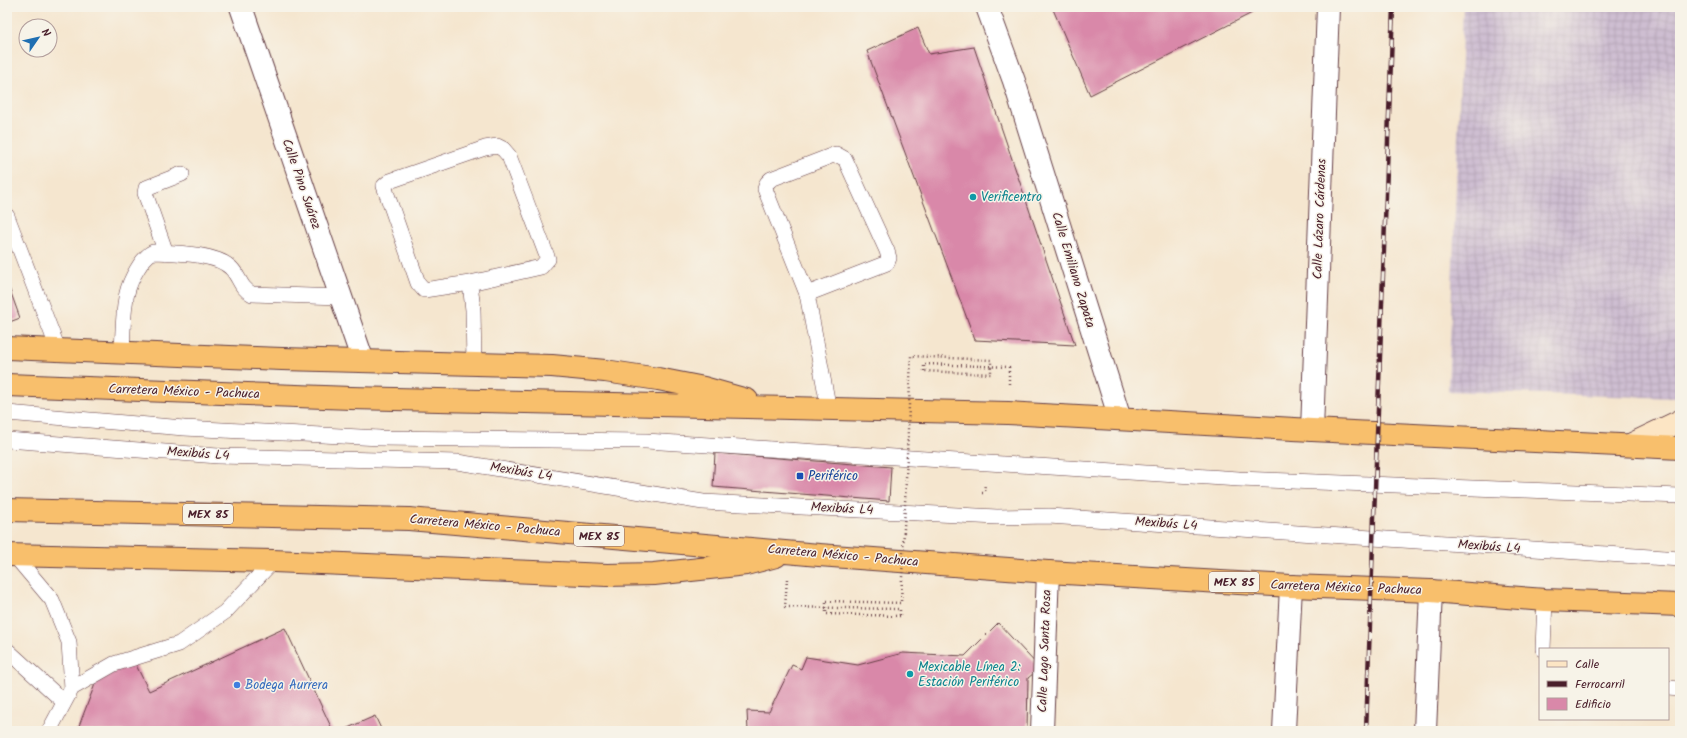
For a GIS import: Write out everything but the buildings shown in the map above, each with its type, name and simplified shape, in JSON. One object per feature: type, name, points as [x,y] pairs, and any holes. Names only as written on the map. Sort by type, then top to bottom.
[{"type":"highway","points":[[7,348],[362,362],[552,366],[605,371],[681,383],[795,409]]},
{"type":"highway","name":"Carretera México - Pachuca","points":[[7,385],[351,398],[1008,413],[1680,448]]},
{"type":"highway","name":"Carretera México - Pachuca","points":[[7,510],[409,520],[1048,572],[1291,586],[1431,591],[1545,600],[1680,605]]},
{"type":"highway","points":[[11,556],[273,561],[606,575],[638,574],[746,564],[789,552]]},
{"type":"main road","points":[[1630,445],[1680,421]]},
{"type":"street","name":"Calle Pino Suárez","points":[[240,7],[362,362]]},
{"type":"street","name":"Calle Emiliano Zapata","points":[[987,7],[1014,81],[1120,419]]},
{"type":"street","name":"Calle Lázaro Cárdenas","points":[[1312,430],[1328,7]]},
{"type":"street","name":"Calle Lago Santa Rosa","points":[[1042,731],[1048,572]]},
{"type":"street","points":[[1284,731],[1291,586]]},
{"type":"street","points":[[1424,731],[1431,591]]},
{"type":"lane","points":[[497,146],[503,149],[509,156],[548,259],[541,267],[470,283],[424,290],[420,287],[384,186],[390,181],[412,173],[485,148],[497,146]]},
{"type":"lane","points":[[807,294],[887,263],[889,258],[845,159],[836,154],[771,179],[767,183],[765,189],[807,294],[829,410]]},
{"type":"lane","points":[[166,253],[145,192],[146,188],[182,174]]},
{"type":"lane","points":[[7,216],[58,349]]},
{"type":"lane","points":[[122,352],[127,293],[137,270],[148,254],[153,252],[212,257],[231,268],[242,287],[252,294],[340,297]]},
{"type":"lane","points":[[470,283],[474,310],[474,364]]},
{"type":"lane","name":"Mexibús L4","points":[[7,413],[184,428],[380,438],[646,441],[1239,479],[1680,496]]},
{"type":"lane","name":"Mexibús L4","points":[[7,440],[218,456],[456,462],[703,502],[997,517],[1049,516],[1680,559]]},
{"type":"lane","points":[[11,556],[52,600],[69,642],[72,688]]},
{"type":"lane","points":[[49,731],[72,688],[114,664],[179,644],[226,612],[273,561]]},
{"type":"lane","points":[[1543,648],[1545,600]]},
{"type":"lane","points":[[7,650],[64,702]]},
{"type":"lane","points":[[1669,688],[1680,689]]},
{"type":"path","points":[[789,552],[785,606],[900,609],[900,616],[826,614],[826,601],[901,603],[911,356],[991,360],[991,374],[924,370],[924,364],[1009,367],[1008,413]]},
{"type":"shaded area","points":[[1463,7],[1680,7],[1680,391],[1675,398],[1448,391]]},
{"type":"railway","points":[[1366,731],[1393,7]]},
{"type":"place","name":"Verificentro","points":[[973,197]]},
{"type":"place","name":"Periférico","points":[[800,476]]},
{"type":"place","name":"Mexicable Línea 2: Estación Periférico","points":[[910,674]]},
{"type":"place","name":"Bodega Aurrera","points":[[237,685]]}]
